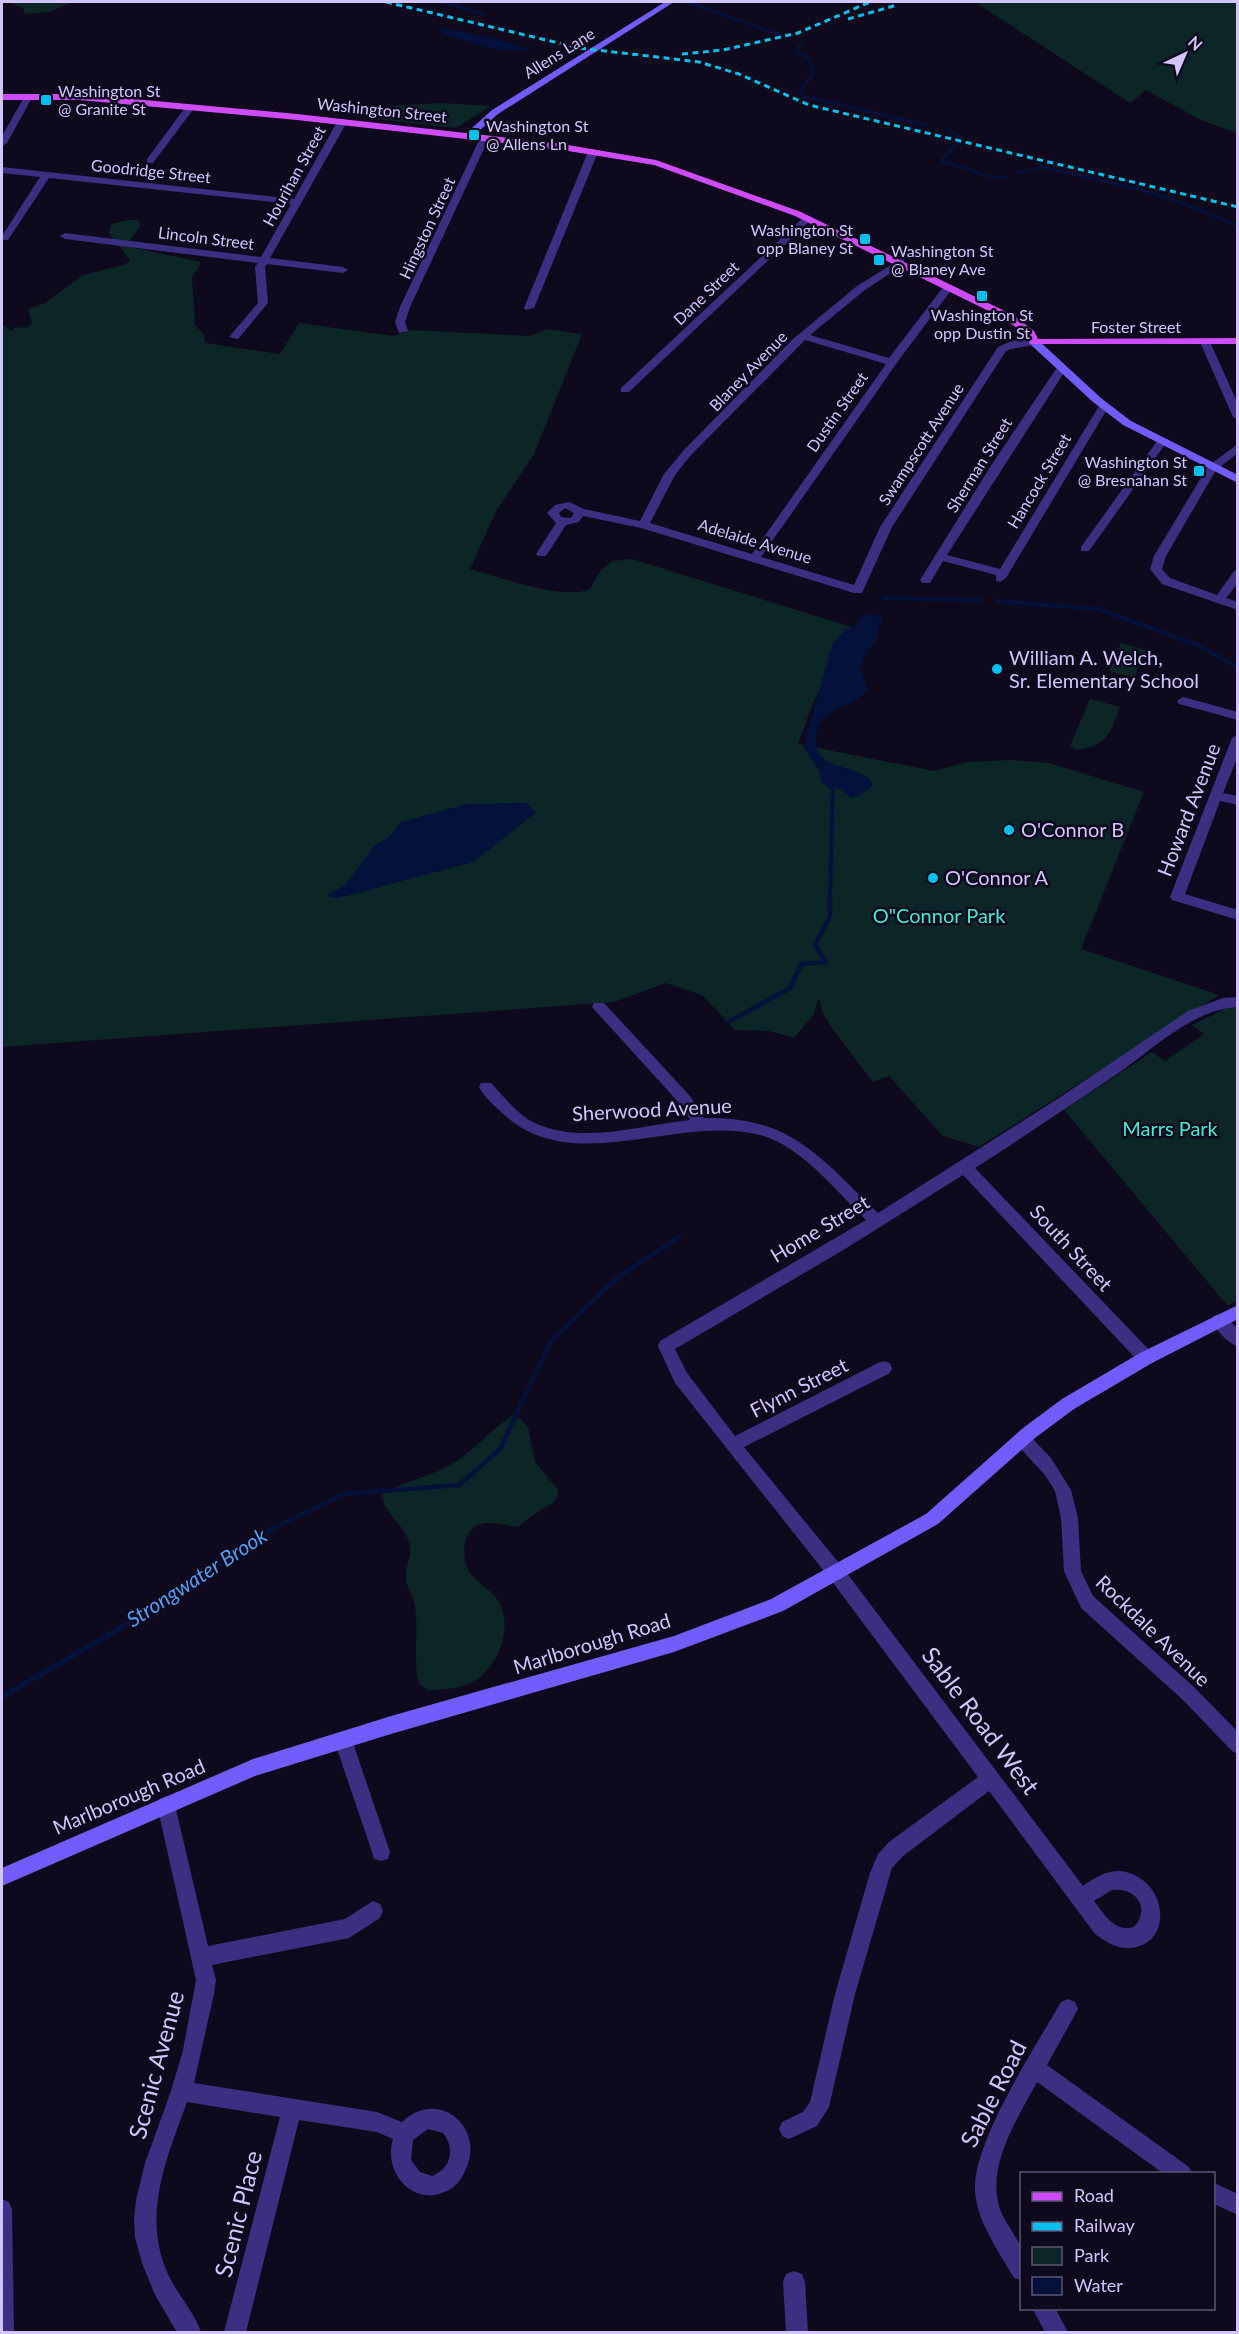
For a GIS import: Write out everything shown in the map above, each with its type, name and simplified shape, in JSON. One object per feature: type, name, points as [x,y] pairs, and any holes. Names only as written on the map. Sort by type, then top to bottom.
[{"type":"main road","name":"Washington Street","points":[[2,97],[79,97],[342,122],[593,152],[671,168],[808,218],[901,262],[948,288],[1034,342]]},
{"type":"main road","name":"Washington Street","points":[[948,288],[1009,317],[1030,333],[1034,342]]},
{"type":"main road","points":[[1009,317],[1052,336],[1092,342]]},
{"type":"main road","name":"Foster Street","points":[[1034,342],[1238,341]]},
{"type":"street","name":"Allens Lane","points":[[468,136],[495,111],[670,2]]},
{"type":"street","points":[[2,143],[28,96]]},
{"type":"street","points":[[150,161],[190,107]]},
{"type":"street","name":"Hourihan Street","points":[[234,337],[263,303],[260,267],[342,122]]},
{"type":"street","name":"Hingston Street","points":[[403,331],[400,322],[405,307],[484,138]]},
{"type":"street","points":[[529,308],[593,152]]},
{"type":"street","name":"Goodridge Street","points":[[2,170],[297,202]]},
{"type":"street","points":[[5,238],[46,175]]},
{"type":"street","name":"Dane Street","points":[[625,390],[808,218]]},
{"type":"street","name":"Lincoln Street","points":[[65,236],[343,270]]},
{"type":"street","name":"Blaney Avenue","points":[[643,525],[670,474],[687,453],[802,336],[861,288],[901,262]]},
{"type":"street","name":"Dustin Street","points":[[755,558],[891,362],[948,288]]},
{"type":"street","points":[[802,336],[891,362]]},
{"type":"street","name":"Washington Street","points":[[1034,342],[1104,406],[1132,427],[1238,480]]},
{"type":"street","name":"Swampscott Avenue","points":[[858,590],[886,527],[1002,349],[1015,343],[1034,342]]},
{"type":"street","points":[[1205,342],[1238,417]]},
{"type":"street","name":"Sherman Street","points":[[926,580],[998,464],[1062,368]]},
{"type":"street","name":"Hancock Street","points":[[941,557],[1001,576],[1104,406]]},
{"type":"street","points":[[1085,549],[1161,443]]},
{"type":"street","points":[[1238,447],[1212,468],[1160,556],[1156,569],[1166,581],[1238,606]]},
{"type":"street","name":"Adelaide Avenue","points":[[542,554],[563,521],[575,520],[580,512],[643,525],[858,590]]},
{"type":"street","points":[[1219,600],[1238,574]]},
{"type":"street","points":[[1183,701],[1238,716]]},
{"type":"street","name":"Howard Avenue","points":[[1238,738],[1177,897],[1238,915]]},
{"type":"street","points":[[1216,795],[1238,801]]},
{"type":"street","name":"Home Street","points":[[837,1574],[681,1378],[666,1346],[965,1167],[1124,1063],[1189,1017],[1215,1005],[1238,1002]]},
{"type":"street","points":[[599,1007],[685,1100],[700,1124]]},
{"type":"street","name":"Sherwood Avenue","points":[[486,1087],[518,1118],[530,1126],[555,1136],[596,1136],[700,1124],[743,1125],[765,1130],[778,1136],[810,1159],[876,1220]]},
{"type":"street","name":"South Street","points":[[965,1167],[1146,1358]]},
{"type":"street","name":"Marlborough Road","points":[[2,1877],[253,1768],[674,1644],[777,1605],[837,1574],[932,1519],[1022,1439],[1068,1404],[1146,1358],[1238,1311]]},
{"type":"street","points":[[1219,1321],[1238,1340]]},
{"type":"street","name":"Flynn Street","points":[[733,1445],[884,1368]]},
{"type":"street","name":"Rockdale Avenue","points":[[1022,1439],[1044,1462],[1063,1490],[1070,1521],[1069,1560],[1077,1588],[1087,1602],[1189,1694],[1238,1745]]},
{"type":"street","name":"Sable Road West","points":[[837,1574],[1081,1899]]},
{"type":"street","points":[[343,1740],[381,1852]]},
{"type":"street","points":[[789,2129],[810,2119],[819,2108],[845,1994],[879,1873],[885,1861],[897,1849],[992,1778]]},
{"type":"street","name":"Scenic Avenue","points":[[166,1804],[206,1980],[204,2000],[181,2091],[152,2177],[146,2235],[153,2263],[165,2292],[190,2332]]},
{"type":"street","points":[[201,1957],[349,1928],[373,1911]]},
{"type":"street","name":"Sable Road","points":[[1020,2266],[988,2203],[984,2190],[985,2176],[989,2156],[1068,2009]]},
{"type":"street","points":[[1036,2069],[1179,2172]]},
{"type":"street","points":[[181,2091],[377,2122],[405,2134]]},
{"type":"street","name":"Scenic Place","points":[[235,2332],[292,2108]]},
{"type":"street","points":[[1215,2194],[1238,2205]]},
{"type":"street","points":[[2,2209],[3,2332]]},
{"type":"street","points":[[794,2282],[797,2332]]},
{"type":"street","points":[[1044,2310],[1057,2332]]},
{"type":"green space","points":[[9,2],[72,2],[49,12],[25,14],[23,8]]},
{"type":"green space","points":[[975,2],[1237,2],[1237,133],[1201,120],[1146,90],[1130,103]]},
{"type":"green space","points":[[441,103],[491,106],[456,128],[378,119],[389,106]]},
{"type":"green space","name":"O\"Connor Park","points":[[139,220],[140,226],[128,243],[130,247],[201,262],[192,278],[195,325],[204,335],[205,343],[280,354],[299,323],[393,336],[410,330],[529,336],[547,329],[582,334],[534,454],[496,511],[470,569],[548,590],[578,592],[590,589],[601,570],[612,561],[632,559],[855,628],[813,703],[798,744],[934,771],[968,762],[1010,760],[1049,763],[1144,792],[1081,949],[1219,995],[979,1147],[943,1136],[889,1076],[873,1082],[832,1028],[822,1011],[819,998],[813,1015],[794,1038],[769,1031],[735,1030],[702,995],[666,983],[614,1002],[2,1047],[2,324],[12,331],[15,327],[26,328],[32,323],[28,309],[45,303],[83,275],[126,264],[130,260],[109,233],[111,224]]},
{"type":"green space","points":[[1121,643],[1146,650],[1134,678],[1109,671]]},
{"type":"green space","points":[[1090,699],[1120,707],[1110,731],[1102,741],[1077,750],[1070,746]]},
{"type":"green space","name":"Marrs Park","points":[[1227,1008],[1237,1008],[1237,1300],[1228,1306],[1064,1110],[1152,1052],[1165,1061],[1204,1034],[1192,1025]]},
{"type":"green space","points":[[515,1414],[528,1427],[535,1462],[558,1490],[558,1495],[552,1503],[518,1527],[485,1523],[474,1527],[469,1533],[464,1546],[465,1562],[471,1574],[500,1604],[504,1615],[503,1639],[493,1662],[476,1680],[462,1686],[429,1691],[419,1684],[417,1674],[416,1611],[406,1575],[410,1546],[404,1532],[386,1508],[382,1495],[455,1462]]},
{"type":"water","points":[[441,28],[490,37],[530,49],[511,51],[487,47],[444,34],[439,30]]},
{"type":"water","points":[[863,615],[878,616],[883,621],[879,625],[876,642],[867,652],[860,667],[868,690],[853,702],[829,714],[818,727],[816,738],[817,749],[822,757],[830,763],[860,773],[873,785],[852,798],[839,789],[829,788],[821,782],[820,772],[803,747],[832,645],[845,629],[852,628]]},
{"type":"water","points":[[526,803],[536,813],[473,862],[350,895],[336,898],[326,896],[345,885],[374,846],[390,836],[401,822],[467,804]]},
{"type":"waterway","points":[[443,2],[483,14]]},
{"type":"waterway","points":[[687,2],[781,35]]},
{"type":"waterway","points":[[801,44],[796,51],[809,59],[813,72],[800,93],[803,96],[926,125]]},
{"type":"waterway","points":[[949,130],[961,137]]},
{"type":"waterway","points":[[957,143],[941,161],[996,178],[1006,177]]},
{"type":"waterway","points":[[1019,173],[1043,167],[1142,190],[1183,203],[1238,226]]},
{"type":"waterway","name":"Strongwater Brook","points":[[884,598],[979,600]]},
{"type":"waterway","name":"Strongwater Brook","points":[[997,601],[1098,609],[1195,644],[1238,667]]},
{"type":"waterway","name":"Strongwater Brook","points":[[830,897],[833,784]]},
{"type":"waterway","name":"Strongwater Brook","points":[[730,1021],[790,988],[801,964],[826,962],[815,945],[830,916],[830,897]]},
{"type":"waterway","name":"Strongwater Brook","points":[[268,1531],[343,1494],[459,1485],[500,1449],[551,1341],[618,1277],[679,1237]]},
{"type":"waterway","name":"Strongwater Brook","points":[[2,1697],[194,1585],[239,1546],[271,1530]]},
{"type":"railway","points":[[386,2],[580,48],[699,62],[739,74],[809,105],[1238,207]]},
{"type":"railway","points":[[682,54],[723,50],[798,33],[870,2]]},
{"type":"railway","points":[[848,19],[897,5]]},
{"type":"place","name":"Washington St @ Granite St","points":[[46,100]]},
{"type":"place","name":"Washington St @ Allens Ln","points":[[474,135]]},
{"type":"place","name":"Washington St opp Blaney St","points":[[865,239]]},
{"type":"place","name":"Washington St @ Blaney Ave","points":[[879,260]]},
{"type":"place","name":"Washington St opp Dustin St","points":[[982,296]]},
{"type":"place","name":"Washington St @ Bresnahan St","points":[[1199,471]]},
{"type":"place","name":"William A. Welch, Sr. Elementary School","points":[[997,669]]},
{"type":"place","name":"O'Connor B","points":[[1009,830]]},
{"type":"place","name":"O'Connor A","points":[[933,878]]}]
